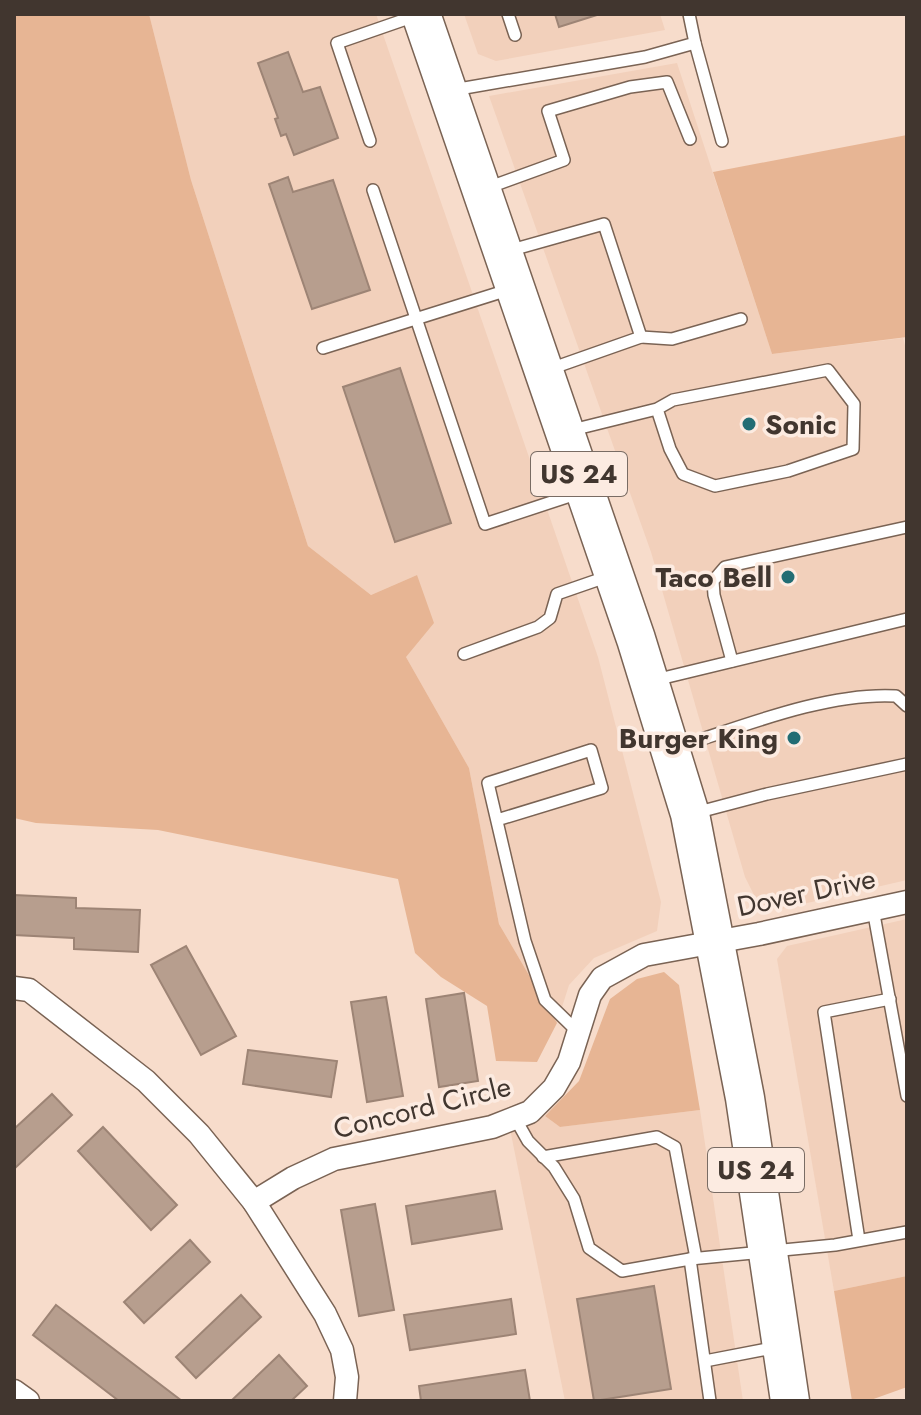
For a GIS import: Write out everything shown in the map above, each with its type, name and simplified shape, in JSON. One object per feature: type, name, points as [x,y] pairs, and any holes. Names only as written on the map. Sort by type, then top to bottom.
[{"type":"highway","name":"US 24","points":[[420,14],[651,682],[690,814],[717,940],[745,1098],[790,1401]]},
{"type":"street","name":"Dover Drive","points":[[717,940],[765,933],[907,902]]},
{"type":"street","name":"Concord Circle","points":[[254,1202],[293,1178],[334,1159],[492,1127],[530,1112],[554,1088],[569,1062],[590,995],[602,978],[644,955],[717,940]]},
{"type":"street","points":[[14,988],[29,990],[146,1081],[199,1134],[254,1202],[325,1314],[342,1350],[347,1377],[345,1401]]},
{"type":"street","points":[[14,1391],[28,1401]]},
{"type":"lane","points":[[370,141],[337,43],[420,14]]},
{"type":"lane","points":[[508,14],[515,35]]},
{"type":"lane","points":[[689,14],[722,141]]},
{"type":"lane","points":[[449,91],[645,57],[695,43]]},
{"type":"lane","points":[[483,190],[564,160],[548,111],[630,87],[667,82],[690,139]]},
{"type":"lane","points":[[373,190],[485,524],[584,491]]},
{"type":"lane","points":[[323,348],[416,319],[604,224],[641,337]]},
{"type":"lane","points":[[544,372],[641,337],[672,339],[741,319]]},
{"type":"lane","points":[[564,432],[657,409],[673,400],[828,370],[854,404],[853,449],[788,471],[715,486],[683,474],[670,449],[657,409]]},
{"type":"lane","points":[[732,661],[714,595],[713,581],[725,567],[907,527]]},
{"type":"lane","points":[[464,654],[538,627],[550,618],[557,594],[613,574]]},
{"type":"lane","points":[[651,682],[907,619]]},
{"type":"lane","points":[[671,749],[801,709],[876,695],[896,696],[907,706]]},
{"type":"lane","points":[[497,820],[602,788],[591,750],[488,783],[525,941],[545,1000],[578,1032]]},
{"type":"lane","points":[[690,814],[907,764]]},
{"type":"lane","points":[[873,909],[907,1096]]},
{"type":"lane","points":[[859,1240],[824,1012],[890,999]]},
{"type":"lane","points":[[515,1118],[528,1141],[554,1167],[574,1199],[589,1248],[622,1271],[693,1258],[768,1252],[907,1232]]},
{"type":"lane","points":[[543,1157],[657,1137],[675,1147],[693,1258],[710,1401]]},
{"type":"lane","points":[[705,1361],[782,1347]]},
{"type":"shaded area","points":[[14,14],[149,14],[191,180],[308,546],[371,595],[417,575],[434,623],[406,657],[469,768],[499,924],[557,1023],[537,1062],[496,1061],[487,1006],[441,977],[415,953],[398,879],[158,830],[36,823],[14,818]]},
{"type":"shaded area","points":[[149,14],[376,14],[598,657],[661,902],[657,931],[594,958],[569,985],[557,1023],[499,924],[469,768],[406,657],[417,575],[371,595],[308,546],[191,180]]},
{"type":"shaded area","points":[[464,14],[660,14],[665,30],[496,61],[478,54]]},
{"type":"shaded area","points":[[677,63],[772,354],[903,338],[907,353],[907,880],[777,910],[757,901],[745,877],[651,552],[489,96]]},
{"type":"shaded area","points":[[907,135],[907,337],[772,354],[713,172]]},
{"type":"shaded area","points":[[907,919],[907,1276],[834,1291],[777,959],[787,946]]},
{"type":"shaded area","points":[[664,972],[679,985],[700,1110],[560,1127],[545,1116],[579,1081],[610,999],[637,979]]},
{"type":"shaded area","points":[[700,1110],[743,1401],[565,1401],[510,1129],[545,1116],[560,1127]]},
{"type":"shaded area","points":[[907,1276],[907,1387],[868,1401],[852,1401],[834,1291]]},
{"type":"building","points":[[555,14],[600,14],[559,27]]},
{"type":"building","points":[[288,52],[303,92],[320,87],[338,138],[294,155],[286,134],[281,136],[275,119],[278,118],[258,63]]},
{"type":"building","points":[[288,177],[293,192],[333,180],[370,290],[312,309],[269,184]]},
{"type":"building","points":[[400,368],[451,523],[395,542],[343,387]]},
{"type":"building","points":[[14,895],[76,898],[76,908],[140,910],[138,952],[74,949],[74,938],[14,935]]},
{"type":"building","points":[[186,946],[236,1036],[201,1055],[151,965]]},
{"type":"building","points":[[464,993],[478,1081],[439,1087],[426,999]]},
{"type":"building","points":[[386,997],[403,1096],[367,1102],[351,1002]]},
{"type":"building","points":[[248,1050],[337,1061],[331,1097],[243,1084]]},
{"type":"building","points":[[52,1094],[72,1115],[14,1169],[14,1129]]},
{"type":"building","points":[[103,1127],[177,1205],[151,1230],[78,1151]]},
{"type":"building","points":[[495,1191],[502,1229],[412,1244],[406,1206]]},
{"type":"building","points":[[375,1204],[394,1310],[359,1316],[341,1210]]},
{"type":"building","points":[[190,1240],[210,1262],[144,1323],[124,1302]]},
{"type":"building","points":[[654,1286],[671,1389],[594,1401],[577,1299]]},
{"type":"building","points":[[241,1295],[261,1317],[196,1378],[176,1357]]},
{"type":"building","points":[[511,1299],[516,1334],[410,1350],[404,1315]]},
{"type":"building","points":[[56,1305],[182,1401],[119,1401],[33,1335]]},
{"type":"building","points":[[279,1355],[307,1386],[291,1401],[231,1401]]},
{"type":"building","points":[[525,1370],[530,1401],[421,1401],[419,1386]]},
{"type":"place","name":"Sonic","points":[[749,424]]},
{"type":"place","name":"Taco Bell","points":[[788,577]]},
{"type":"place","name":"Burger King","points":[[794,738]]}]
